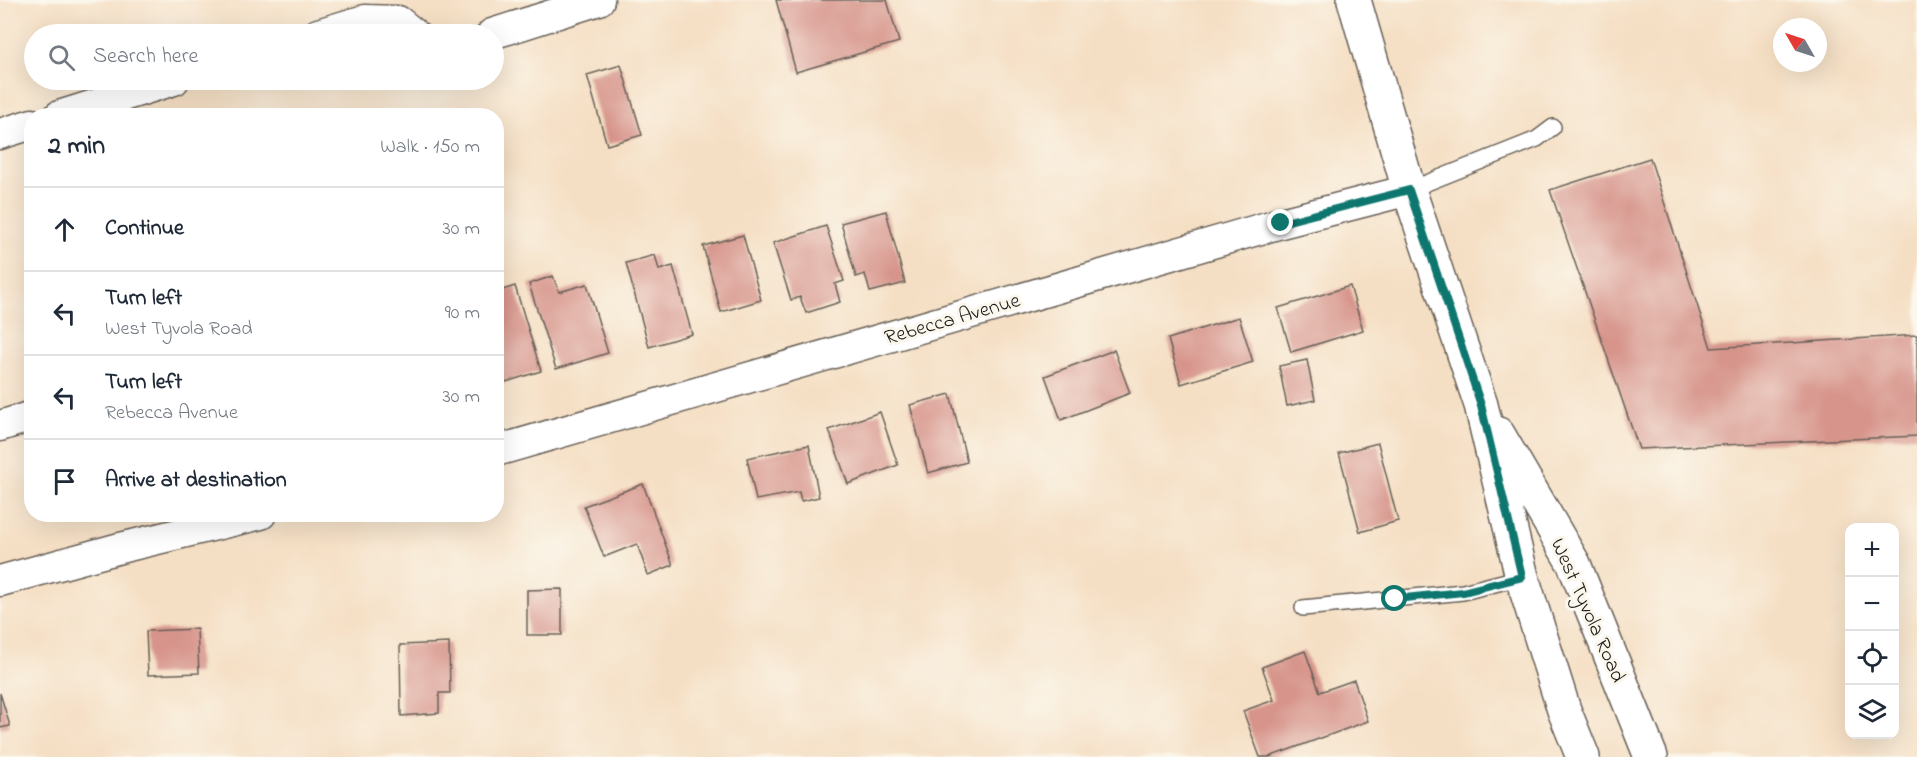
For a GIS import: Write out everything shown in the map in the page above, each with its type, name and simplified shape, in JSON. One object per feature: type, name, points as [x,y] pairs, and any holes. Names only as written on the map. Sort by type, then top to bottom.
[{"type":"main road","name":"West Tyvola Road","points":[[1354,0],[1409,190],[1481,405],[1522,577],[1564,710],[1583,757]]},
{"type":"main road","name":"West Tyvola Road","points":[[1481,405],[1574,564],[1651,757]]},
{"type":"street","points":[[504,30],[598,0]]},
{"type":"street","points":[[352,24],[365,20],[404,19]]},
{"type":"street","points":[[85,108],[142,90]]},
{"type":"street","points":[[0,134],[24,126]]},
{"type":"street","name":"Rebecca Avenue","points":[[504,449],[1281,223],[1409,190]]},
{"type":"street","points":[[0,426],[24,418]]},
{"type":"street","points":[[0,581],[120,548],[228,522]]},
{"type":"lane","points":[[1409,190],[1537,139],[1552,128]]},
{"type":"lane","points":[[1303,608],[1463,592],[1522,577]]},
{"type":"building","points":[[776,0],[887,0],[899,42],[796,72]]},
{"type":"building","points":[[621,65],[642,135],[607,145],[587,75]]},
{"type":"building","points":[[1650,158],[1711,348],[1917,335],[1917,436],[1639,449],[1550,190]]},
{"type":"building","points":[[886,211],[905,283],[870,292],[865,274],[856,277],[841,223]]},
{"type":"building","points":[[826,226],[844,281],[835,284],[840,302],[806,313],[800,297],[791,300],[773,243]]},
{"type":"building","points":[[743,235],[761,300],[721,312],[703,246]]},
{"type":"building","points":[[655,255],[659,270],[673,266],[692,334],[649,347],[626,263]]},
{"type":"building","points":[[553,276],[559,292],[587,284],[608,353],[556,369],[529,284]]},
{"type":"building","points":[[515,286],[541,371],[504,383],[504,289]]},
{"type":"building","points":[[1350,286],[1363,330],[1291,352],[1278,308]]},
{"type":"building","points":[[1239,317],[1253,362],[1181,384],[1168,339]]},
{"type":"building","points":[[1114,350],[1130,393],[1061,420],[1045,376]]},
{"type":"building","points":[[1307,360],[1315,400],[1287,406],[1279,366]]},
{"type":"building","points":[[950,394],[967,462],[928,473],[910,405]]},
{"type":"building","points":[[880,412],[898,465],[848,484],[829,430]]},
{"type":"building","points":[[1378,443],[1398,521],[1360,532],[1339,453]]},
{"type":"building","points":[[809,445],[819,497],[801,501],[799,492],[756,500],[747,458]]},
{"type":"building","points":[[643,484],[673,565],[648,575],[637,544],[604,557],[584,506]]},
{"type":"building","points":[[562,589],[562,635],[527,635],[527,590]]},
{"type":"building","points":[[197,629],[199,673],[148,675],[146,631]]},
{"type":"building","points":[[449,643],[450,693],[439,693],[439,713],[401,716],[400,645]]},
{"type":"building","points":[[1305,651],[1320,692],[1354,680],[1368,721],[1269,757],[1260,757],[1243,711],[1274,700],[1262,667]]},
{"type":"building","points":[[0,693],[10,726],[0,728]]},
{"type":"route","points":[[1281,223],[1409,190],[1481,405],[1522,577],[1463,592],[1395,599]]}]
